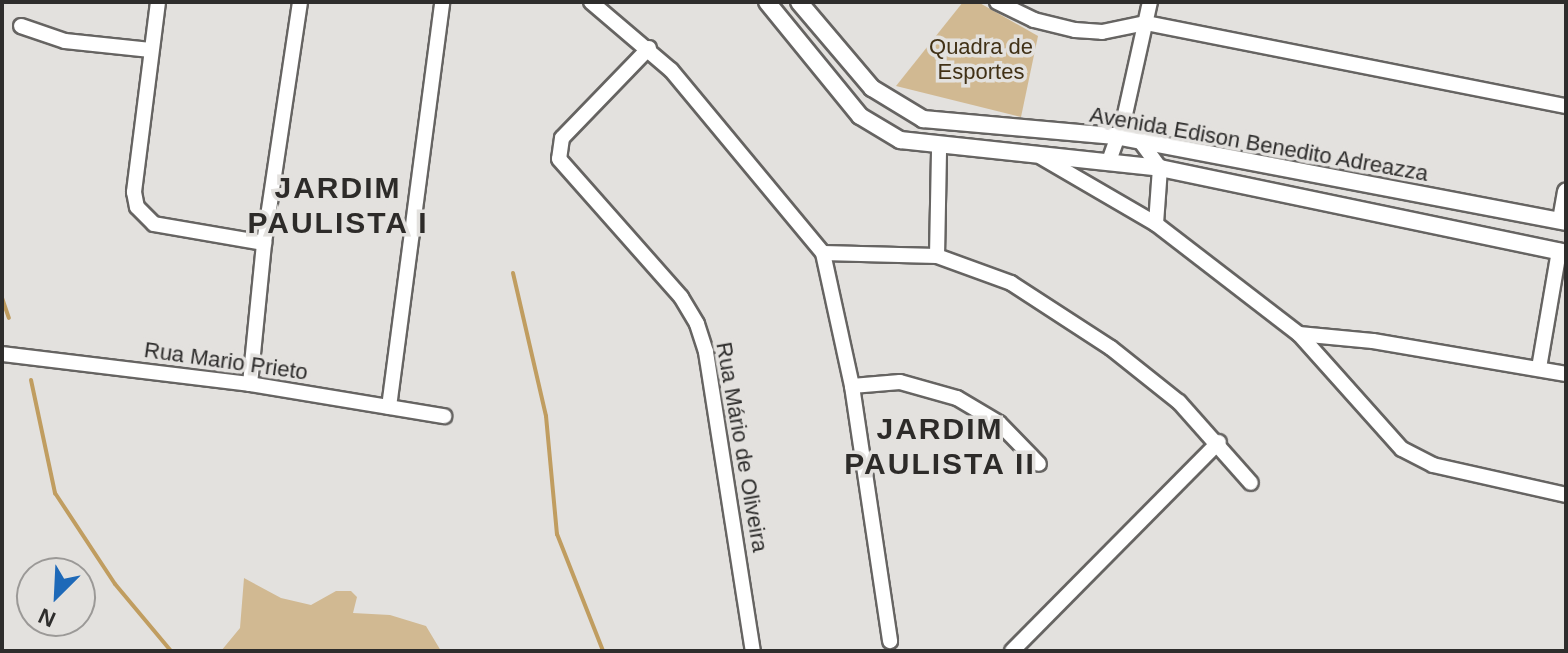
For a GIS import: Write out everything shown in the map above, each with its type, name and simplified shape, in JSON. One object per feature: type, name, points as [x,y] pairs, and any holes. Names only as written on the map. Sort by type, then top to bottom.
[{"type":"street","points":[[158,2],[134,192],[137,207],[154,224],[264,243]]},
{"type":"street","points":[[250,384],[264,243],[300,2]]},
{"type":"street","points":[[389,407],[442,2]]},
{"type":"street","points":[[591,2],[649,48],[823,253],[852,386],[890,641]]},
{"type":"street","name":"Avenida Edison Benedito Adreazza","points":[[767,2],[860,116],[900,140],[939,148],[1160,168],[1563,252]]},
{"type":"street","name":"Avenida Edison Benedito Adreazza","points":[[799,2],[872,88],[923,119],[1115,136],[1519,216],[1563,221]]},
{"type":"street","points":[[997,2],[1034,20],[1075,30],[1102,32],[1146,23],[1566,106]]},
{"type":"street","points":[[1109,161],[1115,136],[1124,119],[1150,2]]},
{"type":"street","points":[[21,26],[65,41],[151,50]]},
{"type":"street","name":"Rua Mário de Oliveira","points":[[649,48],[557,149],[559,159],[681,297],[697,324],[706,352],[753,651]]},
{"type":"street","points":[[1124,119],[1160,168],[1156,224]]},
{"type":"street","points":[[937,256],[939,148]]},
{"type":"street","points":[[1037,155],[1156,224],[1299,334],[1402,449],[1418,459],[1566,495]]},
{"type":"street","points":[[1563,221],[1566,191]]},
{"type":"street","points":[[1515,240],[1519,216]]},
{"type":"street","points":[[1539,368],[1563,252]]},
{"type":"street","points":[[823,253],[937,256],[1011,283],[1111,348],[1219,442],[1251,483]]},
{"type":"street","points":[[1299,334],[1566,374]]},
{"type":"street","name":"Rua Mario Prieto","points":[[2,354],[250,384],[444,416]]},
{"type":"street","points":[[852,386],[900,382],[957,398],[999,423],[1039,464]]},
{"type":"street","points":[[1012,651],[1219,442]]},
{"type":"green space","name":"Quadra de Esportes","points":[[963,2],[978,2],[1038,36],[1021,117],[896,86]]},
{"type":"green space","points":[[244,578],[281,598],[311,605],[336,591],[351,591],[357,597],[353,613],[390,615],[426,626],[441,651],[221,651],[240,628]]},
{"type":"waterway","points":[[513,273],[546,416],[557,534],[603,651]]},
{"type":"waterway","points":[[2,298],[9,318]]},
{"type":"waterway","points":[[31,380],[55,493],[115,584],[171,651]]},
{"type":"district","name":"JARDIM PAULISTA I","points":[[338,205]]},
{"type":"district","name":"JARDIM PAULISTA II","points":[[940,446]]}]
